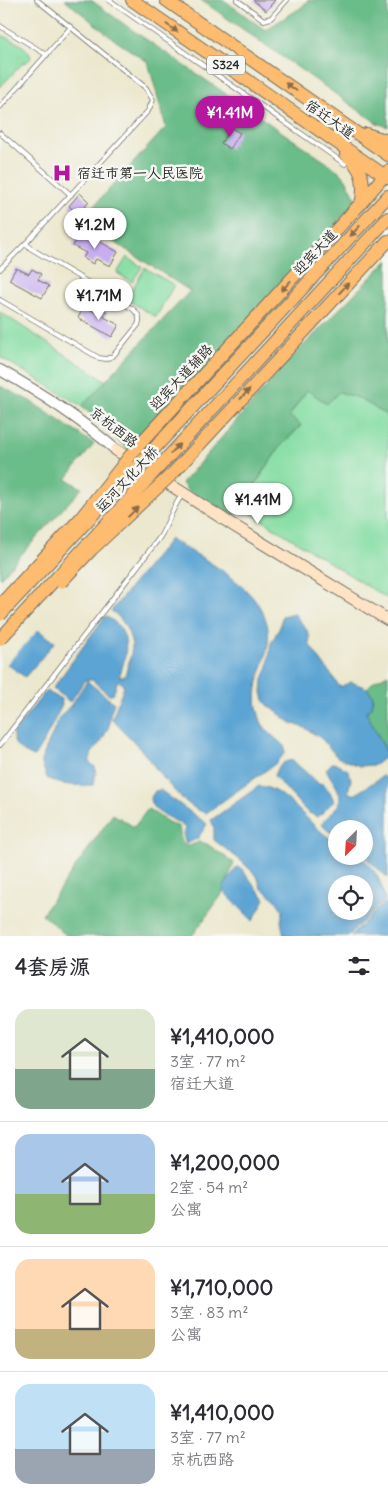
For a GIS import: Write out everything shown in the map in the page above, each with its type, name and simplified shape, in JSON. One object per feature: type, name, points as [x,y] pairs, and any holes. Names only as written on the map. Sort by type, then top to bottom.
[{"type":"main road","name":"宿迁大道","points":[[132,0],[387,175]]},
{"type":"main road","name":"宿迁大道","points":[[166,0],[388,155]]},
{"type":"main road","points":[[331,114],[371,137],[388,141]]},
{"type":"main road","points":[[320,130],[355,162],[361,173],[364,186],[361,203]]},
{"type":"main road","name":"迎宾大道辅路","points":[[0,605],[80,519],[138,446],[387,175]]},
{"type":"main road","name":"迎宾大道","points":[[264,330],[388,196]]},
{"type":"main road","name":"运河文化大桥","points":[[0,639],[388,218]]},
{"type":"main road","points":[[0,645],[92,548],[173,473],[388,241]]},
{"type":"main road","name":"运河文化大桥","points":[[0,615],[264,330]]},
{"type":"main road","name":"京杭西路","points":[[116,450],[388,620]]},
{"type":"street","name":"京杭西路","points":[[0,370],[55,402],[88,425],[116,450]]},
{"type":"lane","points":[[0,269],[148,111],[153,100],[146,88],[37,0]]},
{"type":"lane","points":[[109,0],[345,164]]},
{"type":"lane","points":[[237,0],[264,20],[272,18],[287,0]]},
{"type":"lane","points":[[0,26],[47,55]]},
{"type":"lane","points":[[0,107],[71,27]]},
{"type":"lane","points":[[0,133],[71,195]]},
{"type":"lane","points":[[0,300],[99,358],[106,359],[112,356],[138,325],[140,319],[133,309],[30,248],[26,243]]},
{"type":"lane","points":[[0,745],[160,537],[176,502],[183,493]]},
{"type":"green space","points":[[65,0],[91,0],[339,171],[346,179],[357,200],[132,453],[82,406],[190,291],[88,225],[83,218],[166,127],[148,62],[116,41]]},
{"type":"green space","points":[[201,0],[224,0],[265,30],[302,7],[308,0],[388,0],[388,127],[377,123]]},
{"type":"green space","points":[[0,36],[4,36],[24,47],[31,58],[23,63],[0,87]]},
{"type":"green space","points":[[127,257],[142,267],[132,282],[117,273]]},
{"type":"green space","points":[[388,260],[388,416],[359,398],[339,392],[327,404],[307,390],[289,416],[301,425],[279,448],[234,516],[228,517],[186,489],[182,483],[293,356]]},
{"type":"green space","points":[[145,268],[174,285],[156,317],[126,299]]},
{"type":"green space","points":[[0,312],[106,381],[82,406],[0,357]]},
{"type":"green space","points":[[0,386],[30,401],[94,444],[66,479],[82,488],[0,578]]},
{"type":"green space","points":[[307,390],[339,392],[359,398],[388,416],[388,599],[241,507],[279,448],[301,426],[289,417]]},
{"type":"green space","points":[[388,674],[388,755],[366,712],[372,707],[373,696],[367,688],[374,681]]},
{"type":"green space","points":[[148,809],[179,827],[181,840],[187,847],[199,842],[207,844],[234,863],[221,896],[192,936],[67,936],[42,914],[113,814],[134,827]]},
{"type":"water","points":[[170,539],[234,579],[255,600],[262,611],[269,638],[257,688],[256,701],[262,724],[285,747],[285,753],[275,764],[206,813],[179,796],[139,747],[112,719],[124,686],[118,680],[113,694],[109,695],[92,680],[85,680],[70,702],[53,688],[105,616],[114,621],[124,635],[126,651],[119,677],[125,676],[132,643],[119,617],[111,611]]},
{"type":"water","points":[[294,613],[308,632],[309,644],[340,687],[351,682],[367,688],[373,696],[372,707],[366,712],[388,755],[375,765],[360,766],[337,757],[322,739],[305,728],[291,723],[264,700],[262,692],[263,679],[268,666],[271,643],[280,627],[282,616]]},
{"type":"water","points":[[35,628],[55,642],[25,677],[0,659]]},
{"type":"water","points":[[87,681],[114,703],[109,726],[102,740],[92,753],[89,762],[95,767],[96,774],[93,785],[58,783],[47,778],[41,761],[59,718],[71,705]]},
{"type":"water","points":[[46,691],[61,699],[62,705],[34,757],[22,751],[16,745],[13,733]]},
{"type":"water","points":[[292,760],[318,783],[323,784],[330,792],[334,801],[318,817],[307,812],[274,776],[280,765]]},
{"type":"water","points":[[332,763],[338,764],[349,771],[351,779],[348,792],[354,795],[383,776],[388,779],[388,878],[373,864],[373,820],[328,820],[328,830],[322,823],[336,808],[340,798],[326,769]]},
{"type":"water","points":[[259,786],[268,788],[277,792],[294,805],[328,836],[328,865],[369,865],[376,874],[385,900],[373,912],[373,875],[328,875],[328,920],[364,920],[348,936],[284,936],[281,921],[283,911],[275,899],[261,888],[257,876],[214,840],[214,827],[211,820]]},
{"type":"water","points":[[160,790],[207,824],[198,838],[186,844],[183,834],[185,828],[155,809],[150,799],[155,791]]},
{"type":"water","points":[[237,867],[242,869],[265,899],[253,921],[224,892],[224,886]]},
{"type":"water","points":[[385,902],[388,905],[388,936],[351,936],[367,920],[373,920],[373,914]]},
{"type":"pier","points":[[14,608],[40,628],[5,666],[0,662],[0,621]]},
{"type":"building","points":[[253,0],[275,0],[266,11]]},
{"type":"building","points":[[231,128],[240,133],[230,149],[221,143]]},
{"type":"building","points":[[80,193],[89,202],[78,214],[69,206]]},
{"type":"building","points":[[81,231],[118,252],[110,266],[96,259],[93,264],[83,258],[86,253],[73,246]]},
{"type":"building","points":[[16,268],[29,274],[32,269],[41,274],[38,280],[49,286],[42,298],[9,280]]},
{"type":"building","points":[[84,306],[95,312],[98,307],[107,312],[104,317],[119,325],[112,337],[78,318]]},
{"type":"place","name":"宿迁市第一人民医院","points":[[62,173]]}]
